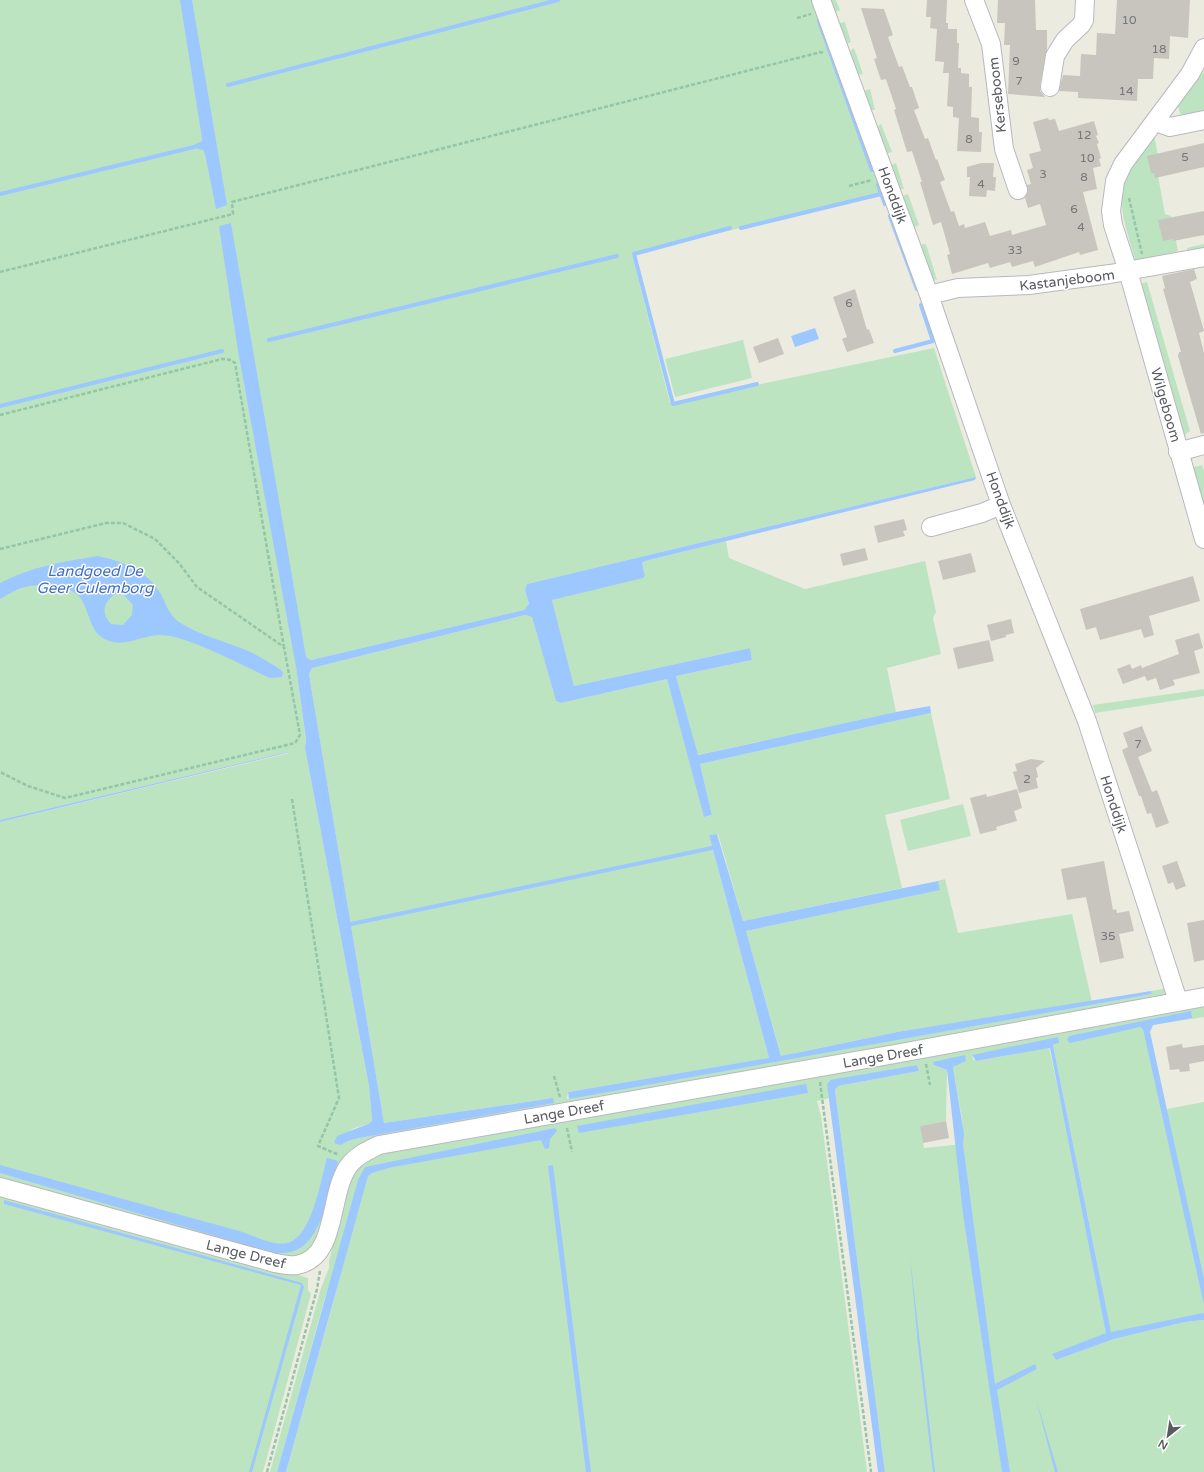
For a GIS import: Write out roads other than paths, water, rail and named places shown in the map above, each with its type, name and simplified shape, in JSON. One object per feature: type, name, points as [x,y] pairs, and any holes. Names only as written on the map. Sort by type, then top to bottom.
[{"type":"street","name":"Honddijk","points":[[821,0],[876,177],[929,295],[1002,505],[1087,722],[1178,1001]]},
{"type":"street","name":"Kerseboom","points":[[974,0],[991,44],[1003,144],[1018,190]]},
{"type":"street","points":[[1050,87],[1056,56],[1066,40],[1084,20],[1085,0]]},
{"type":"street","name":"Wilgeboom","points":[[1204,48],[1190,74],[1156,122],[1123,164],[1114,181],[1111,211],[1113,224],[1136,270],[1178,452],[1204,539]]},
{"type":"street","points":[[1156,122],[1170,127],[1204,120]]},
{"type":"street","name":"Kastanjeboom","points":[[929,295],[958,288],[1029,285],[1136,270],[1204,257]]},
{"type":"street","points":[[1178,452],[1204,445]]},
{"type":"street","points":[[932,527],[982,513],[1002,505]]},
{"type":"street","name":"Lange Dreef","points":[[0,1187],[276,1263],[295,1266],[309,1261],[324,1246],[340,1183],[350,1163],[364,1152],[379,1145],[923,1049],[1204,997]]},
{"type":"water","points":[[180,0],[192,0],[227,205],[216,209],[205,154],[203,150],[195,148],[194,145],[202,141],[202,138]]},
{"type":"water","points":[[231,223],[306,657],[311,660],[524,610],[529,604],[525,590],[527,584],[976,477],[975,480],[645,561],[642,563],[645,576],[643,578],[552,600],[574,686],[750,648],[752,660],[676,676],[698,755],[930,706],[931,713],[700,764],[712,815],[704,817],[667,679],[561,703],[556,701],[532,617],[525,615],[312,668],[309,674],[384,1123],[553,1098],[554,1103],[359,1138],[341,1145],[334,1143],[337,1136],[372,1121],[369,1086],[305,748],[306,739],[296,667],[238,351],[219,226]]},
{"type":"water","points":[[815,328],[819,339],[795,347],[791,336]]},
{"type":"water","name":"Landgoed De Geer Culemborg","points":[[98,556],[126,564],[142,573],[161,594],[170,613],[186,627],[255,654],[281,670],[283,673],[282,677],[270,678],[199,645],[171,636],[160,635],[122,643],[109,641],[102,638],[94,629],[84,605],[77,594],[58,586],[36,585],[26,587],[14,591],[0,599],[0,583],[12,577],[24,572],[60,563]],"holes":[[[115,594],[124,595],[133,605],[132,615],[123,625],[111,624],[105,616],[106,604]]]},
{"type":"water","points":[[291,752],[0,822],[0,820]]},
{"type":"water","points":[[717,834],[743,921],[938,881],[940,890],[746,931],[781,1056],[897,1032],[1151,991],[1152,994],[569,1099],[568,1092],[769,1058],[709,835]]},
{"type":"water","points":[[1191,1011],[1192,1018],[1153,1025],[1150,1032],[1204,1279],[1204,1305],[1143,1029],[1140,1027],[1070,1043],[1067,1040],[1069,1036]]},
{"type":"water","points":[[1058,1037],[1059,1043],[1053,1045],[1111,1332],[1204,1313],[1204,1320],[1185,1322],[1114,1339],[1056,1360],[1052,1354],[1106,1333],[1050,1048],[976,1061],[972,1055]]},
{"type":"water","points":[[965,1055],[966,1061],[953,1067],[964,1134],[963,1144],[995,1384],[1035,1364],[1037,1369],[997,1390],[1010,1472],[1002,1472],[963,1214],[947,1070],[934,1065],[933,1062]]},
{"type":"water","points":[[917,1065],[919,1071],[838,1086],[835,1090],[885,1472],[878,1472],[827,1084],[830,1080]]},
{"type":"water","points":[[806,1084],[808,1093],[579,1133],[577,1126]]},
{"type":"water","points":[[555,1128],[557,1131],[550,1139],[549,1148],[545,1149],[541,1140],[388,1168],[372,1173],[368,1176],[286,1472],[277,1472],[358,1180],[365,1167]]},
{"type":"water","points":[[327,1158],[338,1161],[326,1206],[316,1229],[310,1239],[303,1246],[293,1251],[282,1253],[274,1253],[0,1173],[0,1165],[239,1231],[269,1242],[281,1244],[296,1239],[303,1231],[314,1206]]},
{"type":"water","points":[[553,1165],[591,1472],[586,1472],[548,1166]]},
{"type":"water","points":[[4,1200],[302,1283],[304,1287],[252,1472],[249,1472],[301,1285],[4,1204]]},
{"type":"water","points":[[910,1257],[935,1472],[933,1472],[918,1345]]},
{"type":"water","points":[[1036,1399],[1058,1472],[1055,1472]]},
{"type":"waterway","points":[[228,85],[558,0]]},
{"type":"waterway","points":[[819,21],[872,170]]},
{"type":"waterway","points":[[0,194],[194,147]]},
{"type":"waterway","points":[[878,185],[885,204]]},
{"type":"waterway","points":[[741,228],[881,194]]},
{"type":"waterway","points":[[890,216],[917,289]]},
{"type":"waterway","points":[[730,228],[634,254],[673,404],[757,384]]},
{"type":"waterway","points":[[269,340],[617,256]]},
{"type":"waterway","points":[[895,351],[933,341],[921,305]]},
{"type":"waterway","points":[[0,406],[222,351]]},
{"type":"waterway","points":[[351,924],[712,848]]}]
